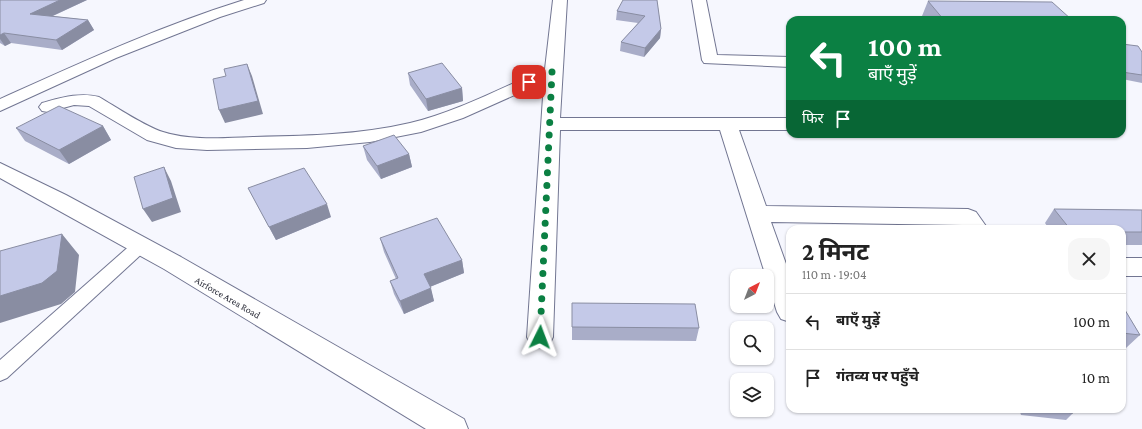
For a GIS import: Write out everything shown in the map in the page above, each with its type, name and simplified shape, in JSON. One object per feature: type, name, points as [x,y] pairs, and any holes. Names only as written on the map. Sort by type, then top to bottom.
[{"type":"street","points":[[0,94],[82,67],[208,17],[259,0]]},
{"type":"street","points":[[540,337],[552,72],[560,0]]},
{"type":"street","points":[[698,0],[710,60],[786,62]]},
{"type":"street","points":[[0,106],[82,67]]},
{"type":"street","points":[[48,107],[73,100],[93,101],[154,136],[176,142],[207,144],[307,142],[370,136],[414,128],[456,114],[552,72]]},
{"type":"street","points":[[550,124],[786,124]]},
{"type":"street","points":[[728,124],[786,300]]},
{"type":"street","name":"Airforce Area Road","points":[[0,170],[36,188],[140,246],[453,429]]},
{"type":"street","points":[[757,214],[968,217],[974,225]]},
{"type":"street","points":[[1126,267],[1142,267]]},
{"type":"lane","points":[[0,372],[140,246]]},
{"type":"building","points":[[0,0],[60,0],[30,14],[88,20],[56,40],[4,33],[0,35]]},
{"type":"building","points":[[623,0],[657,0],[661,29],[645,48],[621,42],[645,16],[617,11]]},
{"type":"building","points":[[928,1],[1052,2],[1068,16],[941,16]]},
{"type":"building","points":[[1126,44],[1138,46],[1142,52],[1142,75],[1126,73]]},
{"type":"building","points":[[442,63],[462,88],[426,99],[408,73]]},
{"type":"building","points":[[247,64],[258,101],[219,110],[213,79],[226,76],[224,69]]},
{"type":"building","points":[[59,106],[103,126],[59,150],[16,128]]},
{"type":"building","points":[[394,135],[409,154],[377,166],[363,146]]},
{"type":"building","points":[[164,167],[173,198],[143,209],[134,177]]},
{"type":"building","points":[[304,168],[327,204],[269,227],[248,188]]},
{"type":"building","points":[[1054,209],[1142,210],[1142,232],[1126,232],[1126,225],[1067,225]]},
{"type":"building","points":[[437,218],[462,260],[424,274],[431,288],[400,301],[390,281],[398,278],[380,238]]},
{"type":"building","points":[[62,234],[57,271],[42,283],[0,296],[0,251]]},
{"type":"building","points":[[572,303],[695,304],[699,328],[572,327]]},
{"type":"building","points":[[1126,312],[1140,335],[1126,333]]},
{"type":"route","points":[[529,82],[552,72],[540,337]]}]
